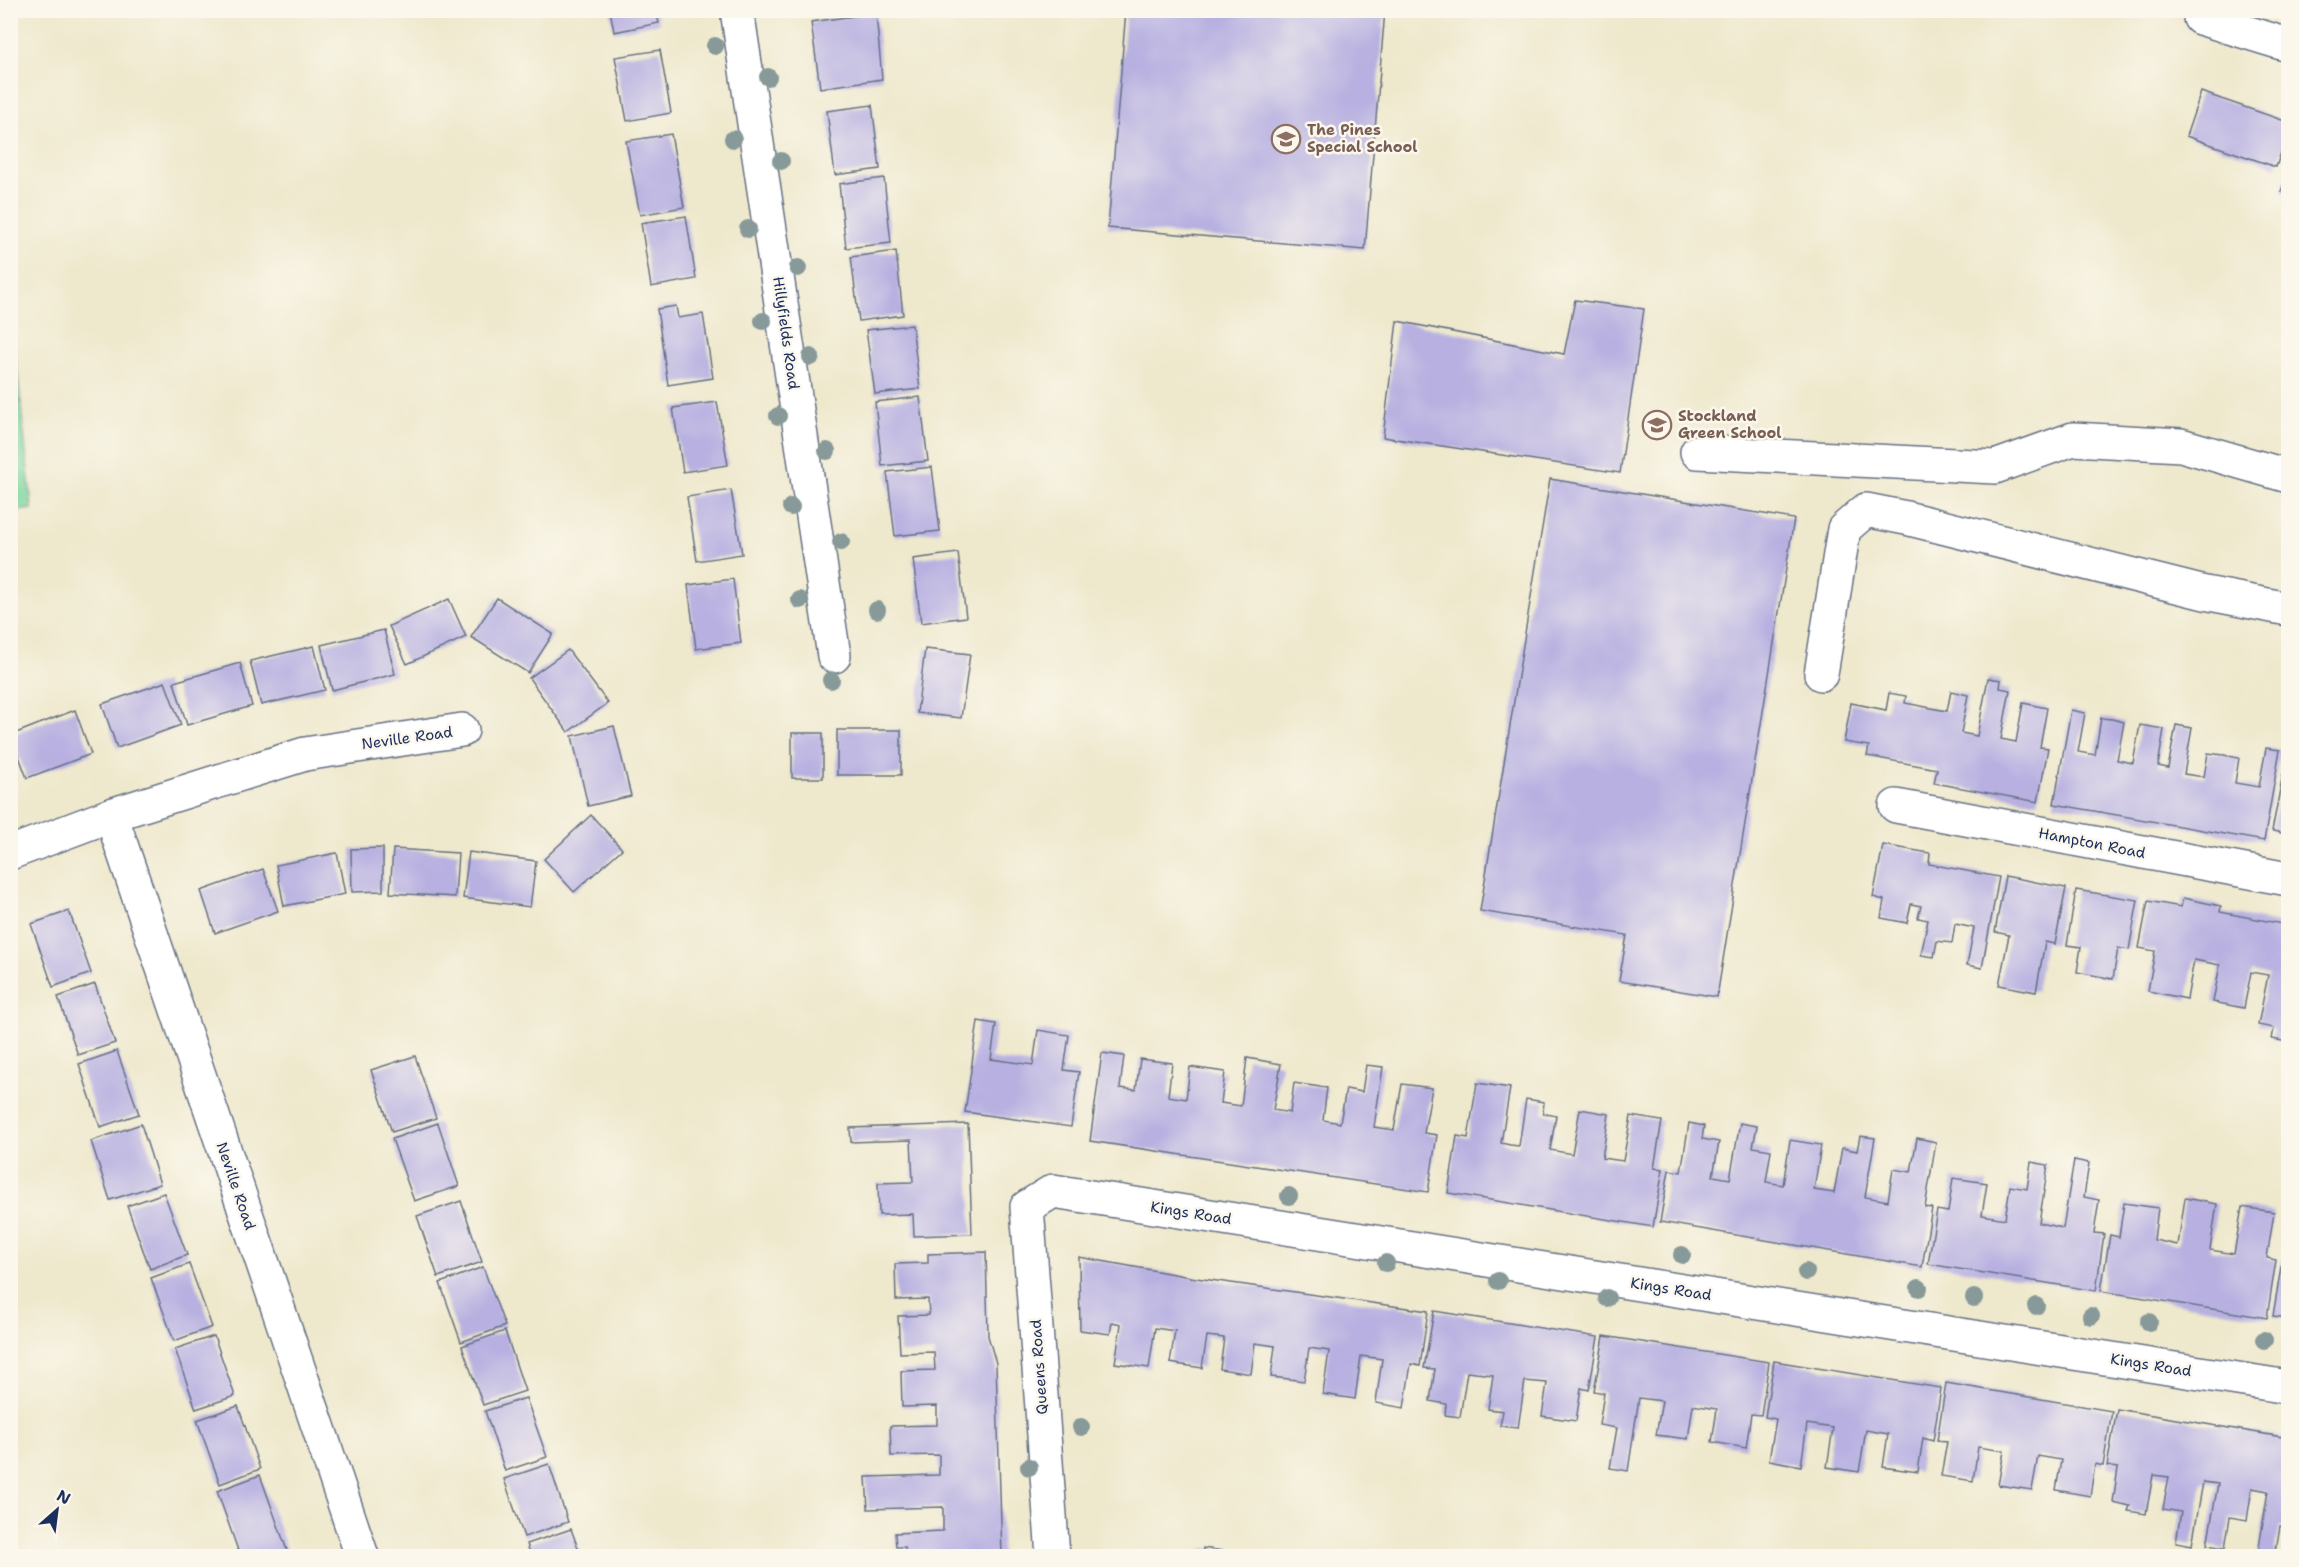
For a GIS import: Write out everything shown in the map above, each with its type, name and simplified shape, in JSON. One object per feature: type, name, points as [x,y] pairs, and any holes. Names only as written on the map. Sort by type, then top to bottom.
[{"type":"street","name":"Hillyfields Road","points":[[737,10],[834,656]]},
{"type":"street","points":[[2200,18],[2256,22],[2289,45]]},
{"type":"street","points":[[1697,452],[1995,467],[2073,439],[2181,445],[2289,476]]},
{"type":"street","points":[[1821,674],[1844,529],[1866,510],[2205,593],[2289,609]]},
{"type":"street","name":"Neville Road","points":[[10,853],[111,815],[305,754],[462,730]]},
{"type":"street","name":"Hampton Road","points":[[1896,806],[2289,879]]},
{"type":"street","name":"Neville Road","points":[[111,815],[362,1557]]},
{"type":"street","name":"Kings Road","points":[[1053,1191],[2289,1387]]},
{"type":"street","name":"Queens Road","points":[[1053,1191],[1027,1207],[1053,1557]]},
{"type":"green space","points":[[11,312],[32,509],[10,511]]},
{"type":"building","points":[[610,10],[656,10],[659,23],[614,32]]},
{"type":"building","points":[[1126,10],[1385,10],[1365,250],[1108,228]]},
{"type":"building","points":[[876,13],[882,79],[820,88],[811,22]]},
{"type":"building","points":[[660,50],[671,113],[627,121],[615,57]]},
{"type":"building","points":[[2201,92],[2288,122],[2288,132],[2276,167],[2186,136]]},
{"type":"building","points":[[872,105],[880,169],[835,175],[827,111]]},
{"type":"building","points":[[671,134],[684,207],[640,215],[626,141]]},
{"type":"building","points":[[2288,171],[2288,194],[2281,192]]},
{"type":"building","points":[[884,178],[891,243],[846,248],[839,184]]},
{"type":"building","points":[[686,216],[696,279],[651,287],[641,223]]},
{"type":"building","points":[[896,251],[903,315],[859,321],[851,257]]},
{"type":"building","points":[[1575,300],[1644,309],[1620,473],[1383,437],[1397,321],[1564,354]]},
{"type":"building","points":[[676,306],[678,318],[703,314],[713,378],[668,385],[657,309]]},
{"type":"building","points":[[912,325],[920,389],[875,394],[866,330]]},
{"type":"building","points":[[920,397],[928,461],[882,466],[875,402]]},
{"type":"building","points":[[717,402],[728,465],[683,472],[673,408]]},
{"type":"building","points":[[932,467],[940,531],[895,536],[887,472]]},
{"type":"building","points":[[1550,479],[1794,519],[1717,997],[1619,981],[1627,935],[1480,911]]},
{"type":"building","points":[[731,490],[742,554],[697,561],[687,497]]},
{"type":"building","points":[[958,553],[966,617],[921,623],[913,559]]},
{"type":"building","points":[[733,579],[741,643],[696,649],[688,585]]},
{"type":"building","points":[[497,598],[553,634],[528,673],[471,637]]},
{"type":"building","points":[[449,599],[466,637],[407,664],[389,626]]},
{"type":"building","points":[[384,630],[395,674],[332,690],[321,645]]},
{"type":"building","points":[[314,646],[325,690],[261,705],[250,661]]},
{"type":"building","points":[[925,649],[970,654],[961,718],[917,713]]},
{"type":"building","points":[[568,650],[608,703],[568,732],[529,678]]},
{"type":"building","points":[[240,663],[252,706],[187,725],[174,682]]},
{"type":"building","points":[[1988,678],[2001,680],[2000,688],[2010,690],[2001,739],[2016,742],[2023,703],[2047,708],[2040,747],[2048,748],[2038,802],[1934,783],[1937,769],[1867,756],[1869,746],[1844,742],[1851,703],[1886,710],[1889,693],[1906,696],[1905,703],[1947,711],[1951,691],[1968,695],[1961,733],[1977,736]]},
{"type":"building","points":[[165,682],[181,725],[117,748],[102,704]]},
{"type":"building","points":[[75,710],[91,754],[27,778],[11,735]]},
{"type":"building","points":[[2071,710],[2085,713],[2078,752],[2095,755],[2101,718],[2112,719],[2124,722],[2117,760],[2133,763],[2140,725],[2164,729],[2158,766],[2168,768],[2176,725],[2192,728],[2184,774],[2204,777],[2208,753],[2224,755],[2239,758],[2235,783],[2259,787],[2266,748],[2280,750],[2264,841],[2054,804]]},
{"type":"building","points":[[614,726],[631,796],[588,806],[572,736]]},
{"type":"building","points":[[837,730],[901,730],[901,775],[837,775]]},
{"type":"building","points":[[792,733],[823,733],[823,778],[792,778]]},
{"type":"building","points":[[10,762],[17,778],[10,780]]},
{"type":"building","points":[[2283,774],[2288,775],[2288,834],[2272,831]]},
{"type":"building","points":[[591,815],[622,849],[574,892],[544,859]]},
{"type":"building","points":[[1883,845],[1930,853],[1929,864],[1999,877],[1982,968],[1967,965],[1974,928],[1955,924],[1952,943],[1937,941],[1934,957],[1921,955],[1928,920],[1918,918],[1921,906],[1911,904],[1907,923],[1881,918],[1884,900],[1873,897]]},
{"type":"building","points":[[383,848],[383,891],[352,892],[351,849]]},
{"type":"building","points":[[393,849],[458,853],[455,897],[390,893]]},
{"type":"building","points":[[469,852],[536,861],[530,907],[463,898]]},
{"type":"building","points":[[337,853],[345,894],[284,906],[276,865]]},
{"type":"building","points":[[263,869],[278,911],[215,933],[201,891]]},
{"type":"building","points":[[2005,876],[2066,888],[2055,944],[2045,942],[2036,992],[1999,985],[2009,935],[1995,932]]},
{"type":"building","points":[[2076,890],[2138,900],[2129,950],[2118,948],[2113,979],[2077,972],[2081,947],[2067,945]]},
{"type":"building","points":[[2183,898],[2221,906],[2220,912],[2288,925],[2288,1042],[2272,1039],[2274,1028],[2258,1025],[2268,975],[2251,972],[2244,1008],[2213,1002],[2220,965],[2194,960],[2187,999],[2148,991],[2155,951],[2139,948],[2148,901],[2181,907]]},
{"type":"building","points":[[69,911],[91,973],[53,987],[31,924]]},
{"type":"building","points":[[95,984],[115,1043],[78,1055],[58,997]]},
{"type":"building","points":[[978,1021],[996,1024],[991,1059],[1033,1065],[1038,1030],[1069,1035],[1064,1070],[1079,1072],[1071,1127],[965,1112]]},
{"type":"building","points":[[117,1051],[139,1114],[100,1127],[79,1064]]},
{"type":"building","points":[[1102,1053],[1124,1056],[1120,1088],[1136,1090],[1140,1059],[1172,1063],[1168,1096],[1186,1099],[1190,1067],[1225,1072],[1221,1103],[1241,1106],[1247,1058],[1281,1064],[1273,1110],[1290,1113],[1294,1083],[1327,1088],[1323,1120],[1340,1123],[1346,1089],[1362,1092],[1366,1065],[1383,1067],[1374,1127],[1394,1130],[1402,1084],[1432,1088],[1424,1133],[1437,1135],[1428,1192],[1090,1141]]},
{"type":"building","points":[[415,1056],[436,1118],[392,1132],[371,1070]]},
{"type":"building","points":[[1477,1083],[1510,1088],[1501,1143],[1510,1145],[1519,1146],[1526,1099],[1544,1102],[1543,1113],[1556,1116],[1550,1150],[1572,1154],[1580,1109],[1609,1114],[1602,1158],[1623,1161],[1631,1116],[1662,1121],[1654,1168],[1663,1169],[1653,1227],[1448,1193],[1457,1136],[1468,1138]]},
{"type":"building","points":[[438,1123],[459,1186],[414,1201],[392,1139]]},
{"type":"building","points":[[1689,1123],[1704,1126],[1702,1139],[1719,1142],[1713,1176],[1730,1179],[1740,1123],[1757,1126],[1753,1147],[1771,1150],[1766,1182],[1783,1185],[1790,1140],[1821,1145],[1814,1190],[1834,1193],[1842,1148],[1857,1151],[1860,1136],[1875,1138],[1865,1197],[1888,1201],[1893,1169],[1911,1172],[1917,1138],[1936,1142],[1925,1207],[1932,1208],[1922,1267],[1660,1222],[1669,1170],[1681,1172]]},
{"type":"building","points":[[141,1124],[160,1184],[110,1200],[91,1141]]},
{"type":"building","points":[[968,1124],[972,1234],[914,1236],[913,1214],[879,1215],[878,1183],[913,1182],[911,1140],[851,1142],[850,1128]]},
{"type":"building","points":[[2074,1160],[2089,1163],[2084,1197],[2099,1200],[2094,1233],[2104,1234],[2096,1291],[1928,1264],[1937,1210],[1948,1212],[1953,1178],[1987,1183],[1982,1215],[2005,1219],[2010,1186],[2027,1189],[2031,1162],[2048,1165],[2039,1223],[2063,1228]]},
{"type":"building","points":[[164,1193],[187,1255],[150,1269],[127,1206]]},
{"type":"building","points":[[2185,1198],[2217,1204],[2210,1250],[2234,1254],[2242,1207],[2274,1212],[2267,1258],[2276,1260],[2267,1318],[2101,1291],[2110,1235],[2119,1237],[2124,1203],[2158,1208],[2154,1240],[2178,1245]]},
{"type":"building","points":[[461,1201],[482,1262],[438,1277],[417,1216]]},
{"type":"building","points":[[986,1252],[988,1336],[996,1363],[1002,1556],[906,1556],[905,1547],[896,1547],[895,1533],[943,1531],[943,1507],[868,1509],[866,1477],[939,1475],[939,1455],[891,1456],[890,1426],[937,1425],[937,1406],[902,1407],[901,1371],[935,1370],[934,1352],[900,1353],[898,1316],[929,1315],[928,1299],[896,1300],[895,1264],[928,1263],[928,1254]]},
{"type":"building","points":[[1079,1257],[1196,1278],[1428,1311],[1420,1366],[1411,1364],[1404,1408],[1376,1403],[1382,1359],[1361,1356],[1355,1399],[1323,1394],[1329,1351],[1309,1348],[1304,1381],[1271,1377],[1275,1346],[1255,1343],[1251,1374],[1220,1369],[1224,1338],[1207,1336],[1202,1368],[1170,1363],[1175,1331],[1155,1328],[1149,1368],[1115,1363],[1121,1324],[1112,1322],[1110,1334],[1080,1330]]},
{"type":"building","points":[[2282,1261],[2288,1261],[2288,1318],[2273,1316]]},
{"type":"building","points":[[189,1264],[212,1327],[174,1341],[151,1278]]},
{"type":"building","points":[[483,1267],[505,1326],[461,1342],[440,1283]]},
{"type":"building","points":[[1434,1311],[1598,1337],[1589,1390],[1581,1388],[1576,1421],[1542,1416],[1547,1383],[1525,1381],[1518,1428],[1500,1426],[1503,1411],[1488,1409],[1493,1375],[1467,1372],[1460,1417],[1445,1415],[1446,1404],[1430,1401],[1435,1369],[1424,1368]]},
{"type":"building","points":[[505,1331],[525,1391],[483,1405],[462,1346]]},
{"type":"building","points":[[214,1336],[235,1396],[196,1409],[175,1349]]},
{"type":"building","points":[[1604,1336],[1769,1362],[1761,1415],[1751,1414],[1746,1448],[1712,1442],[1717,1409],[1693,1405],[1688,1439],[1656,1435],[1662,1401],[1639,1398],[1628,1471],[1610,1468],[1617,1428],[1599,1425],[1604,1393],[1594,1391]]},
{"type":"building","points":[[1774,1361],[1941,1388],[1933,1441],[1923,1438],[1918,1472],[1883,1467],[1888,1434],[1866,1430],[1859,1472],[1827,1467],[1833,1428],[1807,1424],[1801,1466],[1769,1460],[1776,1419],[1765,1417]]},
{"type":"building","points":[[1946,1383],[2112,1411],[2103,1466],[2095,1464],[2090,1496],[2056,1490],[2061,1460],[2038,1456],[2032,1490],[1998,1485],[2004,1451],[1978,1447],[1973,1481],[1941,1476],[1947,1442],[1937,1441]]},
{"type":"building","points":[[526,1398],[547,1457],[505,1471],[485,1411]]},
{"type":"building","points":[[238,1406],[260,1469],[220,1484],[197,1420]]},
{"type":"building","points":[[2117,1409],[2288,1438],[2288,1527],[2280,1526],[2275,1556],[2258,1554],[2268,1491],[2252,1488],[2247,1520],[2230,1517],[2225,1548],[2207,1545],[2218,1484],[2203,1482],[2192,1545],[2176,1542],[2181,1512],[2163,1509],[2169,1477],[2153,1475],[2146,1514],[2128,1511],[2130,1506],[2113,1502],[2118,1468],[2107,1466]]},
{"type":"building","points":[[549,1464],[568,1522],[524,1537],[504,1479]]},
{"type":"building","points":[[260,1475],[289,1556],[240,1556],[217,1491]]},
{"type":"building","points":[[571,1529],[581,1556],[531,1556],[527,1544]]},
{"type":"building","points":[[1203,1548],[1222,1551],[1222,1556],[1202,1556]]},
{"type":"place","name":"The Pines Special School","points":[[1286,139]]},
{"type":"place","name":"Stockland Green School","points":[[1657,425]]}]
